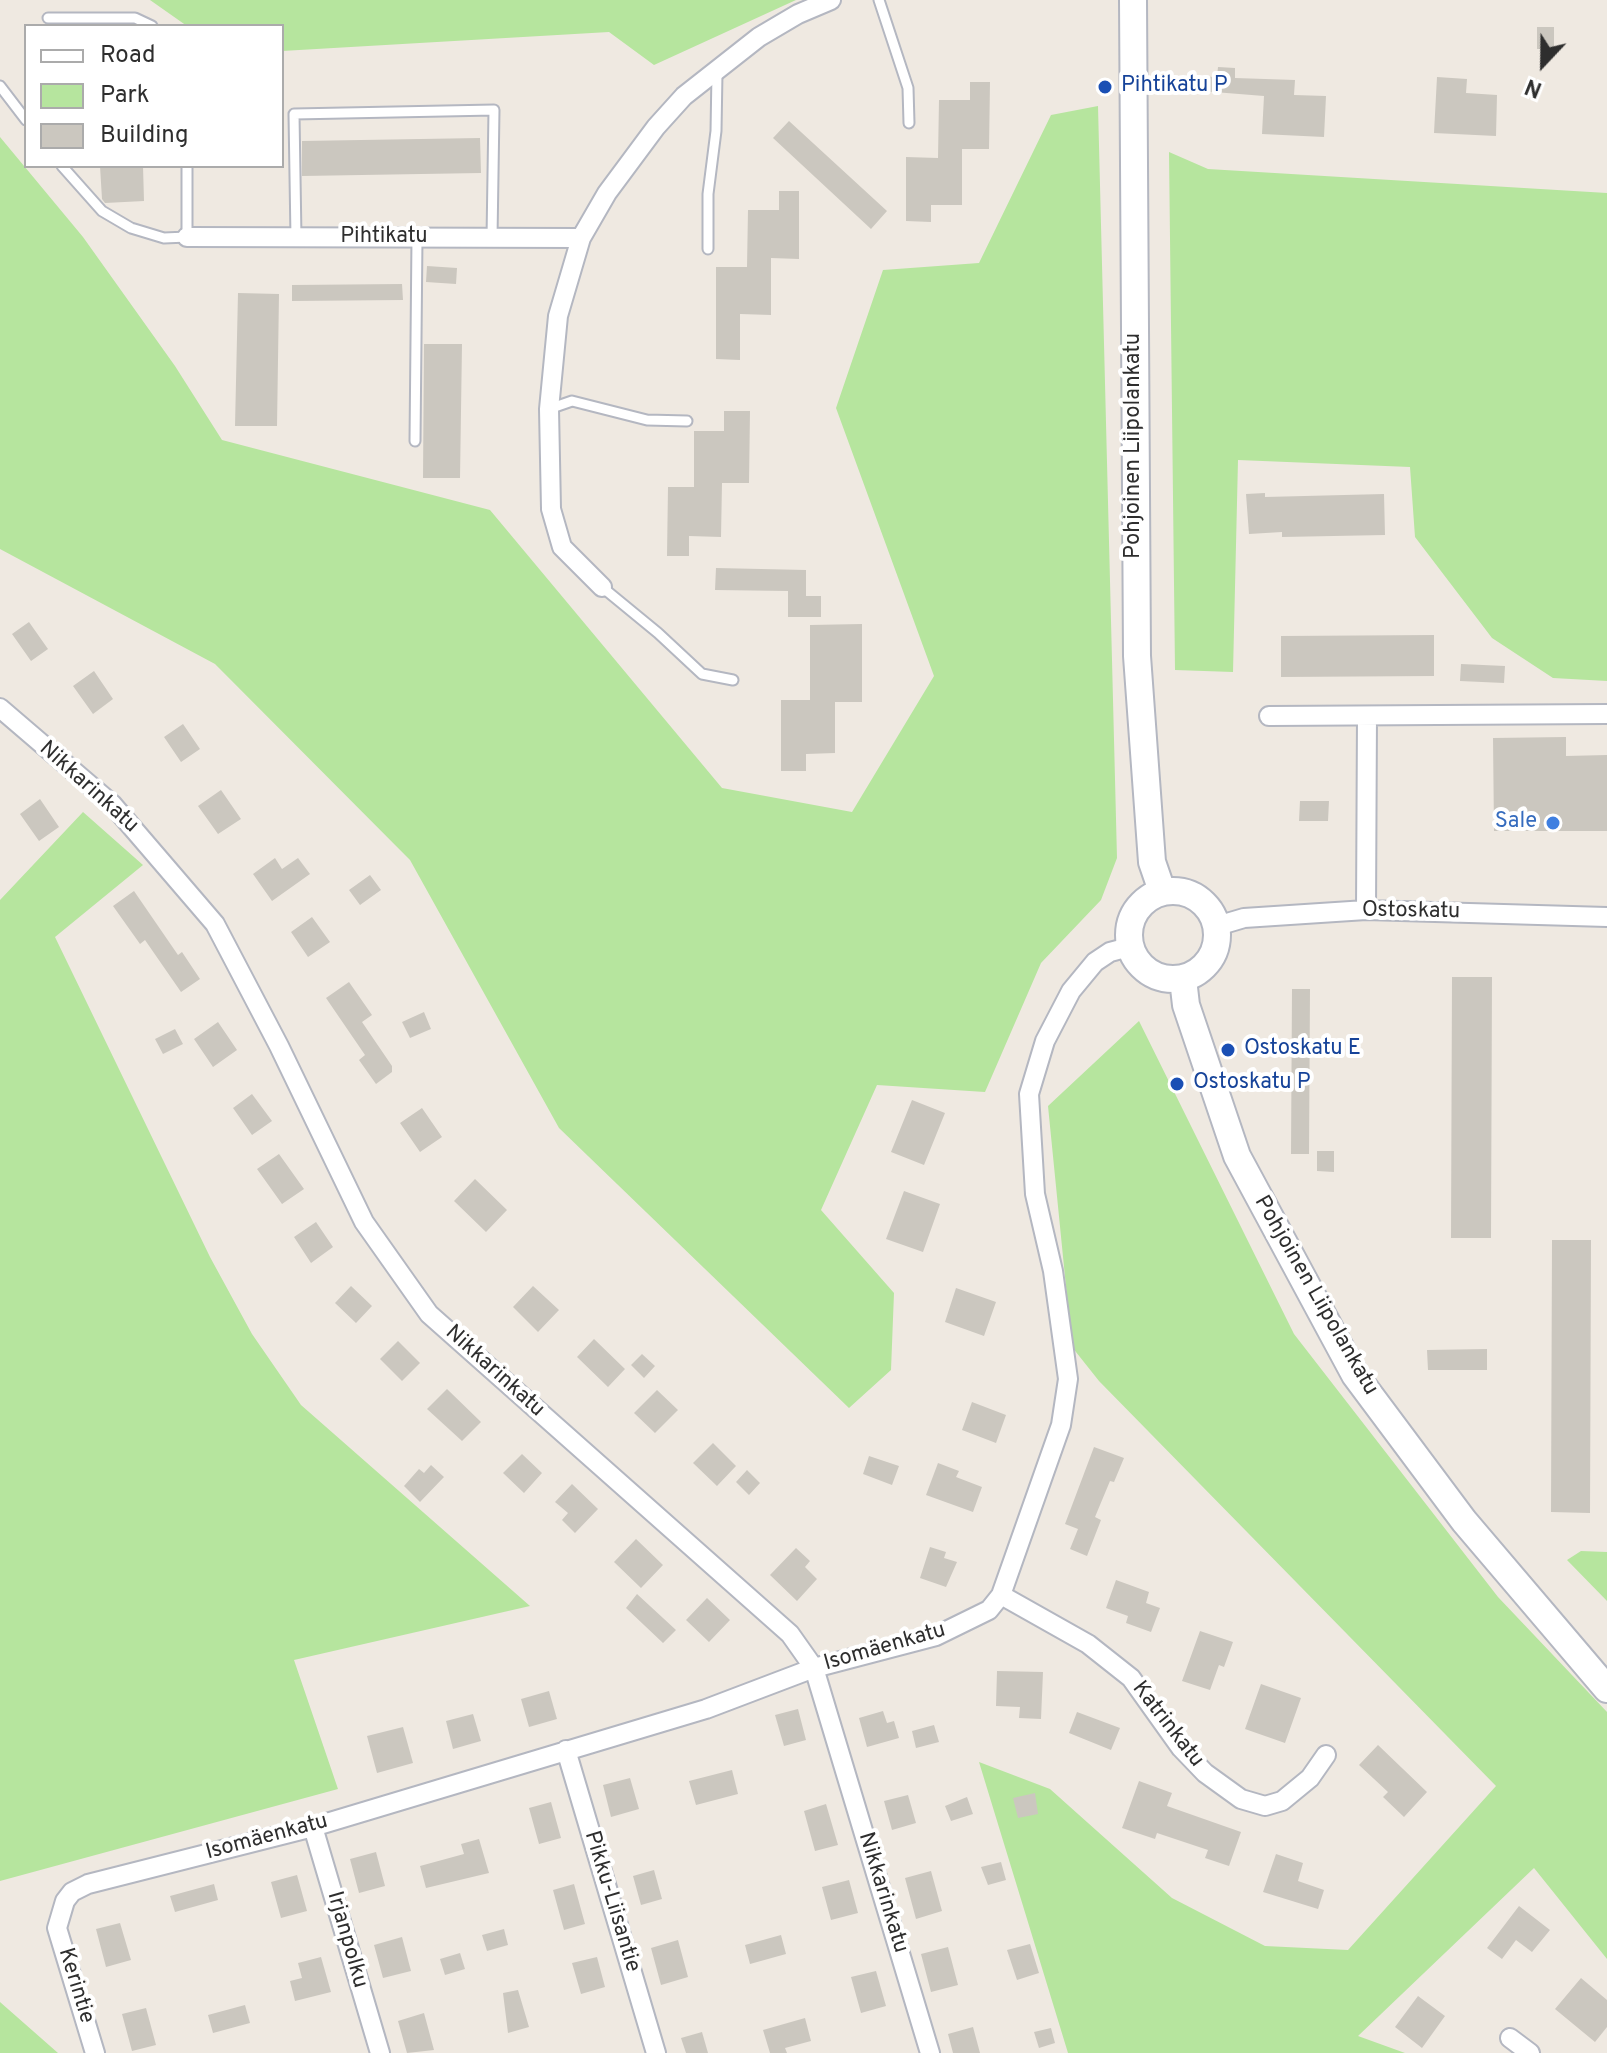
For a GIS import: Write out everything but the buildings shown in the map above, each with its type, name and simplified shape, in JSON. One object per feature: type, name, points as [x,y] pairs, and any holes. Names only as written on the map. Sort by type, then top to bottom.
[{"type":"street","points":[[602,587],[562,547],[551,509],[549,409],[558,316],[581,238],[607,193],[656,127],[684,96],[759,37],[798,14],[831,0]]},
{"type":"street","name":"Pohjoinen Liipolankatu","points":[[1133,0],[1137,656],[1152,862],[1162,891]]},
{"type":"street","name":"Pihtikatu","points":[[187,237],[581,238]]},
{"type":"street","name":"Nikkarinkatu","points":[[0,708],[119,811],[215,924],[279,1046],[364,1222],[429,1314],[790,1634],[814,1668],[930,2053]]},
{"type":"street","points":[[1269,716],[1607,714]]},
{"type":"street","points":[[1366,910],[1367,716]]},
{"type":"street","points":[[1162,891],[1181,891],[1196,896],[1211,912],[1217,926],[1217,942],[1212,957],[1198,972],[1183,979],[1161,978],[1139,964],[1129,947],[1132,915],[1141,902],[1162,891]]},
{"type":"street","name":"Ostoskatu","points":[[1217,926],[1244,918],[1366,910],[1607,917]]},
{"type":"street","points":[[1001,1595],[1061,1425],[1068,1379],[1053,1271],[1035,1194],[1029,1094],[1045,1041],[1071,991],[1095,962],[1110,952],[1129,947]]},
{"type":"street","name":"Pohjoinen Liipolankatu","points":[[1183,979],[1186,1005],[1237,1156],[1355,1375],[1464,1521],[1607,1689]]},
{"type":"street","name":"Isomäenkatu","points":[[88,1884],[313,1827],[706,1709],[814,1668],[936,1636],[989,1610],[1001,1595]]},
{"type":"street","name":"Katrinkatu","points":[[1001,1595],[1088,1644],[1131,1678],[1181,1748],[1205,1773],[1241,1799],[1265,1806],[1282,1801],[1310,1778],[1326,1755]]},
{"type":"street","name":"Pikku-Liisantie","points":[[566,1750],[656,2053]]},
{"type":"street","name":"Irjanpolku","points":[[313,1827],[380,2053]]},
{"type":"street","name":"Kerintie","points":[[88,1884],[72,1892],[65,1901],[57,1928],[95,2053]]},
{"type":"street","points":[[1510,2038],[1530,2053]]},
{"type":"lane","points":[[879,0],[908,88],[909,123]]},
{"type":"lane","points":[[48,18],[135,18],[148,24]]},
{"type":"lane","points":[[708,249],[708,194],[716,131],[717,69]]},
{"type":"lane","points":[[0,86],[24,117]]},
{"type":"lane","points":[[296,238],[294,114],[494,110],[492,238]]},
{"type":"lane","points":[[64,168],[102,211],[131,228],[161,238],[187,237],[187,168]]},
{"type":"lane","points":[[415,441],[417,238]]},
{"type":"lane","points":[[549,409],[572,401],[647,420],[687,421]]},
{"type":"lane","points":[[602,587],[702,674],[733,680]]},
{"type":"green space","points":[[150,0],[796,0],[654,65],[609,32],[284,51],[284,24],[184,24]]},
{"type":"green space","points":[[1098,106],[1117,858],[1101,900],[1041,963],[985,1092],[877,1085],[821,1210],[894,1293],[891,1370],[849,1408],[559,1128],[410,860],[215,664],[0,549],[0,137],[83,237],[175,366],[222,440],[490,510],[722,788],[852,812],[934,676],[836,408],[883,270],[979,263],[1051,115]]},
{"type":"green space","points":[[1169,152],[1208,169],[1607,193],[1607,681],[1553,678],[1492,638],[1415,537],[1410,467],[1238,460],[1233,672],[1175,670]]},
{"type":"green space","points":[[83,812],[143,865],[55,937],[210,1257],[252,1334],[301,1405],[530,1606],[294,1660],[338,1789],[0,1881],[0,900]]},
{"type":"green space","points":[[1139,1021],[1294,1334],[1498,1597],[1607,1712],[1607,1959],[1534,1868],[1358,2036],[1405,2053],[1068,2053],[979,1762],[1050,1789],[1172,1898],[1265,1946],[1348,1950],[1496,1786],[1099,1381],[1072,1347],[1048,1106]]},
{"type":"green space","points":[[1581,1551],[1607,1552],[1607,1601],[1567,1560]]},
{"type":"green space","points":[[0,2002],[58,2053],[0,2053]]},
{"type":"place","name":"Pihtikatu P","points":[[1105,87]]},
{"type":"place","name":"Sale","points":[[1553,823]]},
{"type":"place","name":"Ostoskatu E","points":[[1228,1050]]},
{"type":"place","name":"Ostoskatu P","points":[[1177,1084]]}]
